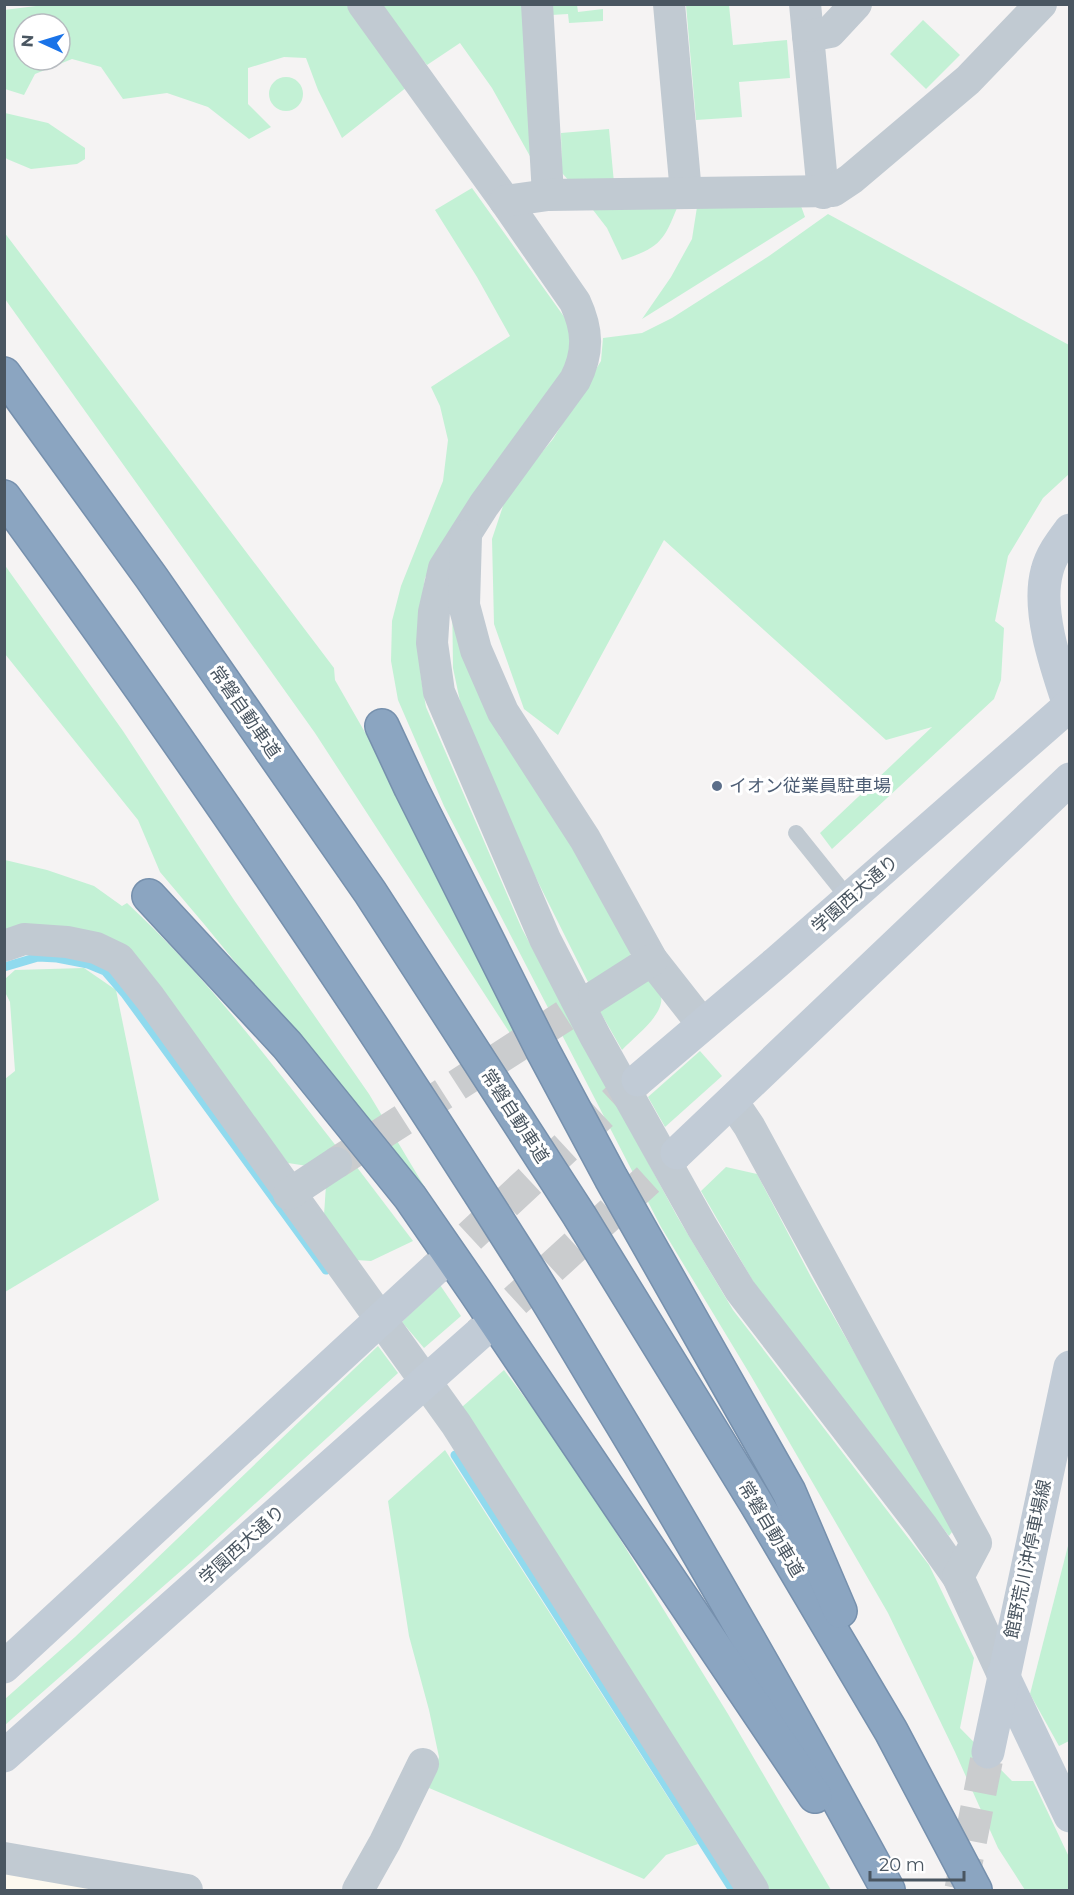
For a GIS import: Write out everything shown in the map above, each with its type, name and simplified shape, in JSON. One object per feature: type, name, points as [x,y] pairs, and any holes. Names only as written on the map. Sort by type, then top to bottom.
[{"type":"highway","name":"常磐自動車道","points":[[4,374],[158,587],[370,892],[579,1215],[756,1503],[891,1731],[975,1890]]},
{"type":"highway","points":[[4,497],[99,628],[319,947],[523,1261],[692,1539],[888,1890]]},
{"type":"highway","points":[[382,726],[548,1060],[617,1188],[789,1492],[891,1731]]},
{"type":"highway","points":[[149,896],[287,1045],[410,1197],[647,1546],[876,1890]]},
{"type":"main road","points":[[1069,706],[1048,632],[1045,604],[1047,570],[1057,548],[1070,530]]},
{"type":"main road","name":"学園西大通り","points":[[638,1080],[1069,706]]},
{"type":"main road","points":[[677,1153],[1070,779]]},
{"type":"main road","points":[[4,1667],[434,1270]]},
{"type":"main road","name":"学園西大通り","points":[[4,1756],[479,1334]]},
{"type":"main road","name":"館野荒川沖停車場線","points":[[988,1752],[1070,1367]]},
{"type":"main road","points":[[1004,1675],[1070,1816]]},
{"type":"street","points":[[363,4],[575,302],[582,317],[585,332],[583,364],[575,380],[466,532],[444,568],[434,612],[432,643],[439,692],[545,939],[595,1036],[702,1227],[740,1290],[922,1526],[958,1577],[1004,1675]]},
{"type":"street","points":[[537,4],[548,195]]},
{"type":"street","points":[[669,4],[686,193]]},
{"type":"street","points":[[805,4],[823,193]]},
{"type":"street","points":[[808,36],[830,32],[856,4]]},
{"type":"street","points":[[505,201],[548,195],[823,193],[833,191],[851,179],[968,80],[1041,4]]},
{"type":"street","points":[[466,532],[464,605],[476,650],[503,712],[585,839],[652,960],[703,1025]]},
{"type":"street","points":[[4,946],[24,939],[68,942],[96,948],[119,959],[150,998],[456,1424],[753,1890]]},
{"type":"street","points":[[594,997],[652,960]]},
{"type":"street","points":[[732,1101],[754,1136],[976,1543],[958,1577]]},
{"type":"street","points":[[290,1194],[336,1163]]},
{"type":"street","points":[[358,1890],[385,1842],[423,1764]]},
{"type":"street","points":[[4,1858],[187,1890]]},
{"type":"lane","points":[[796,833],[849,899]]},
{"type":"shaded area","points":[[5,1872],[116,1890],[5,1890]]},
{"type":"green space","points":[[52,4],[347,5],[359,17],[407,87],[342,138],[318,90],[306,58],[284,57],[248,68],[248,104],[271,127],[249,139],[208,107],[167,93],[123,99],[101,67],[72,59],[72,12],[12,12],[12,72],[40,72],[35,74],[24,95],[5,89],[4,10]]},
{"type":"green space","points":[[378,5],[523,5],[536,167],[492,88],[460,43],[427,65]]},
{"type":"green space","points":[[550,5],[577,5],[578,12],[603,9],[603,21],[569,23],[568,14],[551,15]]},
{"type":"green space","points":[[686,5],[729,5],[733,45],[787,40],[790,78],[739,82],[742,117],[696,120]]},
{"type":"green space","points":[[923,20],[960,55],[926,89],[890,54]]},
{"type":"green space","points":[[286,77],[298,82],[303,94],[298,106],[286,111],[274,106],[269,94],[274,82]]},
{"type":"green space","points":[[5,113],[48,123],[85,148],[85,159],[77,164],[31,169],[7,159],[5,157]]},
{"type":"green space","points":[[609,129],[614,183],[571,183],[562,173],[561,133]]},
{"type":"green space","points":[[472,188],[565,318],[574,340],[567,363],[540,408],[450,530],[425,578],[418,623],[421,678],[426,707],[522,929],[677,1216],[733,1310],[929,1565],[974,1658],[960,1728],[1012,1781],[1033,1781],[1069,1857],[1069,1890],[1025,1890],[998,1848],[888,1613],[751,1376],[661,1227],[444,806],[398,700],[391,661],[392,621],[401,586],[443,481],[448,440],[440,406],[431,387],[510,336],[477,277],[435,210]]},
{"type":"green space","points":[[679,203],[665,234],[654,246],[622,260],[607,228],[590,206]]},
{"type":"green space","points":[[801,206],[805,217],[642,319],[671,277],[692,239],[697,207]]},
{"type":"green space","points":[[828,214],[1069,345],[1069,474],[1043,498],[1008,556],[995,621],[1004,628],[1001,680],[994,699],[832,849],[820,833],[932,727],[886,740],[664,540],[558,735],[524,709],[494,624],[492,539],[507,494],[553,439],[601,361],[603,338],[642,333],[672,318],[769,256]]},
{"type":"green space","points":[[4,232],[334,668],[335,680],[398,790],[531,1057],[528,1061],[315,733],[5,299]]},
{"type":"green space","points":[[4,564],[123,731],[234,900],[369,1094],[439,1211],[160,872],[138,820],[5,654]]},
{"type":"green space","points":[[452,592],[474,674],[500,737],[538,790],[632,945],[628,967],[591,988],[532,870],[461,706],[453,668]]},
{"type":"green space","points":[[5,860],[47,870],[94,886],[122,906],[127,903],[185,961],[212,992],[340,1151],[314,1167],[288,1163],[129,953],[5,934]]},
{"type":"green space","points":[[84,968],[116,990],[159,1200],[5,1292],[5,1079],[15,1071],[10,1002],[5,992],[5,979],[15,970]]},
{"type":"green space","points":[[647,980],[657,988],[661,997],[660,1006],[648,1025],[622,1050],[598,1008]]},
{"type":"green space","points":[[700,1051],[722,1076],[665,1127],[648,1097]]},
{"type":"green space","points":[[356,1166],[413,1241],[371,1261],[356,1260],[324,1215],[326,1185]]},
{"type":"green space","points":[[726,1167],[757,1174],[811,1277],[955,1528],[949,1536],[754,1283],[701,1191]]},
{"type":"green space","points":[[440,1285],[461,1316],[424,1348],[402,1322]]},
{"type":"green space","points":[[378,1346],[398,1373],[199,1555],[5,1725],[5,1699],[75,1637]]},
{"type":"green space","points":[[504,1370],[570,1458],[728,1714],[831,1890],[766,1890],[462,1407]]},
{"type":"green space","points":[[445,1450],[698,1844],[666,1855],[644,1879],[429,1788],[439,1757],[409,1636],[388,1501]]},
{"type":"green space","points":[[1069,1542],[1069,1741],[1059,1746],[1030,1694]]},
{"type":"waterway","points":[[4,967],[38,957],[88,964],[105,971],[125,994],[326,1270]]},
{"type":"waterway","points":[[455,1455],[733,1890]]},
{"type":"tunnel","points":[[336,1163],[594,997]]},
{"type":"tunnel","points":[[434,1270],[638,1080]]},
{"type":"tunnel","points":[[479,1334],[677,1153]]},
{"type":"tunnel","points":[[961,1889],[988,1752]]},
{"type":"place","name":"イオン従業員駐車場","points":[[717,786]]}]
